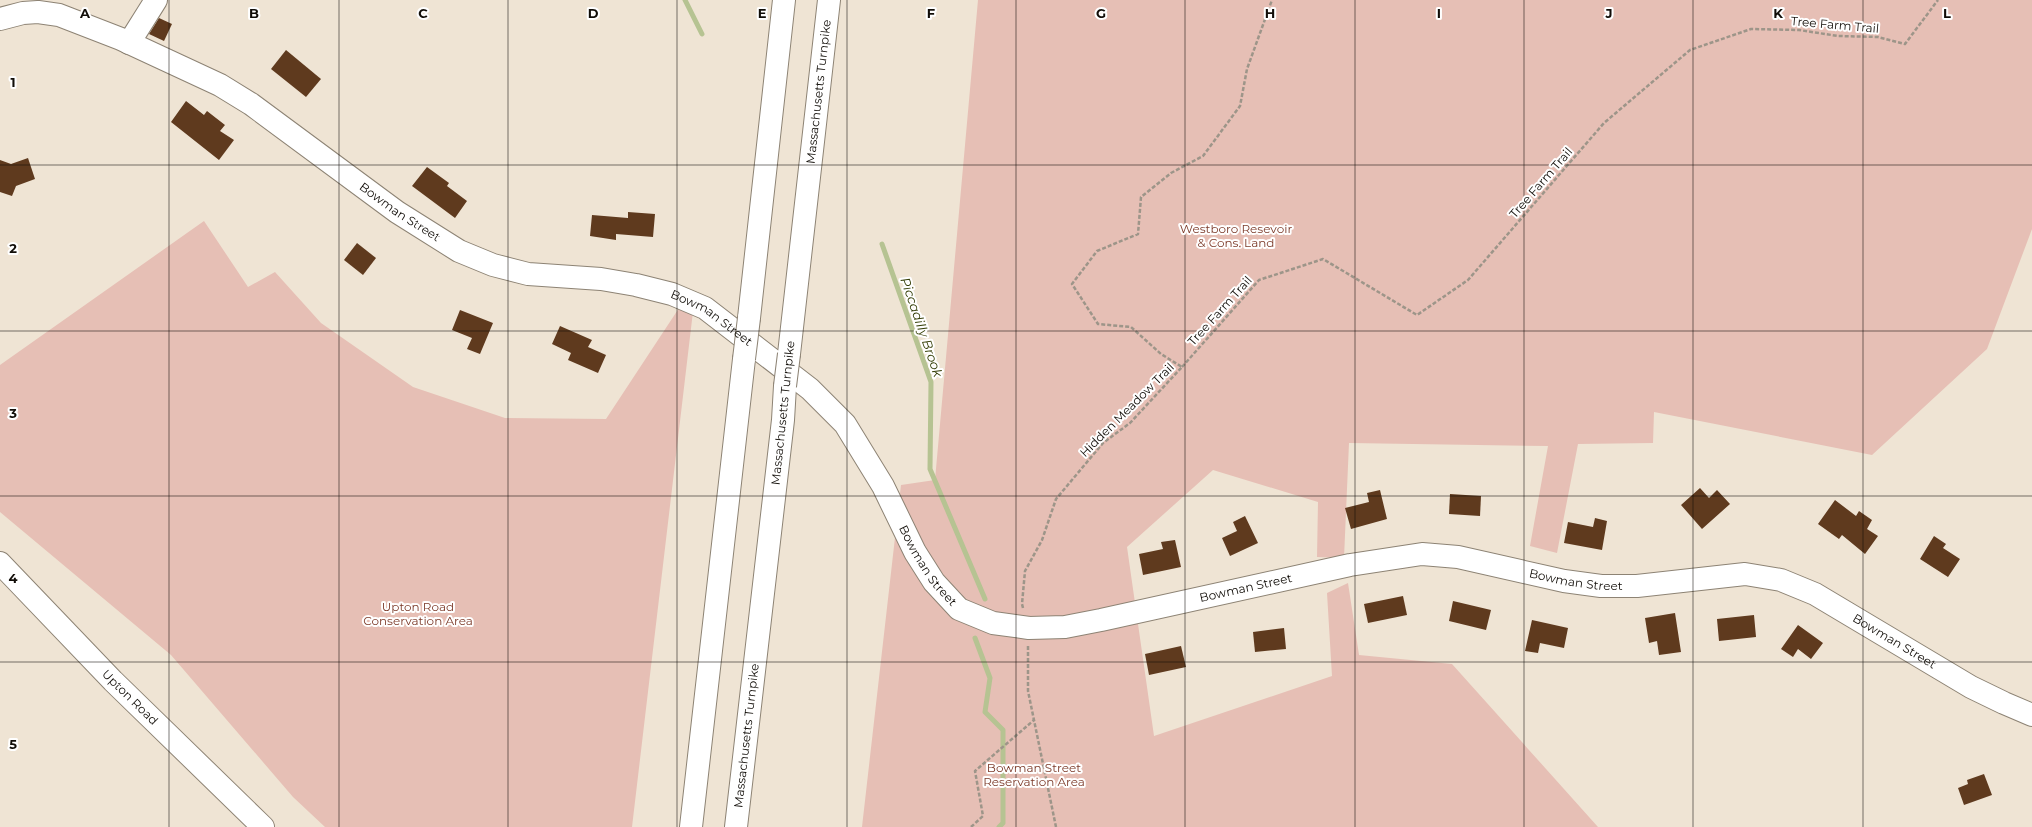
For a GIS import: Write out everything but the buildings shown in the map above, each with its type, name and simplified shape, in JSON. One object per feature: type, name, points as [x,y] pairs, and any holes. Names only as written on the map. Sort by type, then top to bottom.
[{"type":"main road","points":[[129,44],[156,0]]},
{"type":"main road","points":[[691,827],[784,0]]},
{"type":"main road","name":"Massachusetts Turnpike","points":[[736,827],[783,420],[785,386],[829,0]]},
{"type":"main road","name":"Bowman Street","points":[[0,19],[23,13],[38,12],[59,16],[129,44],[220,85],[251,104],[397,212],[459,251],[492,265],[528,274],[600,279],[636,285],[672,294],[705,308],[810,389],[845,424],[883,486],[915,552],[934,582],[959,609],[992,623],[1029,628],[1065,627],[1350,565],[1422,554],[1458,557],[1564,581],[1601,586],[1637,586],[1745,574],[1781,580],[1815,594],[1971,687],[2004,703],[2032,714]]},
{"type":"main road","name":"Upton Road","points":[[0,563],[113,681],[263,827]]},
{"type":"path","name":"Hidden Meadow Trail","points":[[1056,827],[1028,691],[1029,628],[1022,604],[1025,571],[1042,540],[1056,500],[1104,442],[1130,423],[1182,367],[1161,354],[1130,327],[1098,324],[1072,284],[1097,251],[1138,234],[1141,197],[1171,173],[1203,156],[1240,106],[1248,69],[1272,0]]},
{"type":"path","name":"Tree Farm Trail","points":[[1182,367],[1259,280],[1323,259],[1418,315],[1468,280],[1604,123],[1690,50],[1751,29],[1799,30],[1838,36],[1878,37],[1905,44],[1938,0]]},
{"type":"path","points":[[972,827],[983,816],[975,772],[1034,720]]},
{"type":"green space","name":"Westboro Resevoir & Cons. Land","points":[[978,0],[2032,0],[2032,229],[1987,349],[1872,455],[1654,412],[1653,443],[1578,444],[1557,553],[1530,546],[1548,446],[1349,443],[1344,558],[1317,557],[1318,502],[1213,470],[1127,547],[1154,736],[1332,676],[1327,593],[1348,583],[1359,655],[1452,664],[1598,827],[862,827],[901,485],[935,480]]},
{"type":"green space","name":"Upton Road Conservation Area","points":[[204,221],[248,287],[275,272],[321,323],[413,387],[505,418],[606,419],[683,302],[694,303],[632,827],[325,827],[293,797],[171,655],[0,512],[0,365]]},
{"type":"waterway","name":"Piccadilly Brook","points":[[685,0],[702,34]]},
{"type":"waterway","name":"Piccadilly Brook","points":[[882,244],[931,382],[930,469],[985,599]]},
{"type":"waterway","name":"Piccadilly Brook","points":[[975,638],[990,678],[985,712],[1003,730],[1003,823],[999,827]]},
{"type":"park label","name":"Bowman Street Reservation Area","points":[[1034,775]]}]
